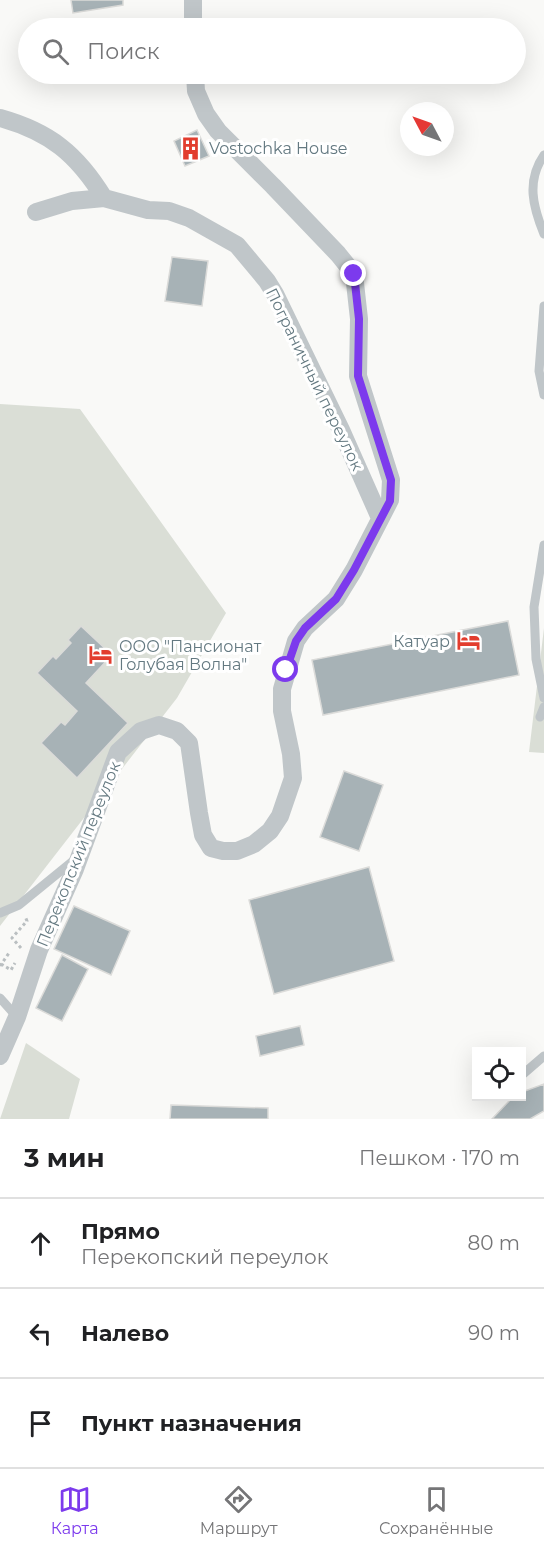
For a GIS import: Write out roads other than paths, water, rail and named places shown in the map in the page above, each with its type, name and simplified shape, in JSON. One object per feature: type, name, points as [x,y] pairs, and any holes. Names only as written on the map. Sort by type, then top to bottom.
[{"type":"street","points":[[193,0],[193,18]]},
{"type":"street","points":[[196,84],[196,91],[206,114],[218,131],[338,254],[354,274],[359,319],[358,376],[391,480],[390,501],[380,518]]},
{"type":"street","points":[[0,118],[40,132],[63,147],[91,177],[104,198]]},
{"type":"street","name":"Пограничный переулок","points":[[36,212],[72,201],[104,198],[148,210],[169,211],[189,218],[237,245],[267,281],[341,430],[380,518]]},
{"type":"street","name":"Перекопский переулок","points":[[0,1056],[17,1017],[39,950],[80,855],[118,752],[141,731],[159,725],[177,730],[189,743],[203,835],[211,848],[237,851],[254,844],[270,831],[280,816],[293,778],[291,754],[282,711],[282,689],[296,641],[305,628],[336,599],[354,570],[380,518]]},
{"type":"lane","points":[[544,155],[532,179],[536,213],[544,234]]},
{"type":"lane","points":[[544,306],[539,371],[544,395]]},
{"type":"lane","points":[[544,545],[534,607],[536,659],[544,698]]},
{"type":"lane","points":[[540,717],[544,707]]},
{"type":"lane","points":[[0,913],[19,905],[80,855]]},
{"type":"lane","points":[[0,998],[17,1017]]},
{"type":"lane","points":[[526,1072],[544,1056]]},
{"type":"place","name":"Vostochka House","points":[[191,148]]},
{"type":"place","name":"Катуар","points":[[468,641]]},
{"type":"place","name":"ООО \"Пансионат Голубая Волна\"","points":[[101,655]]}]
